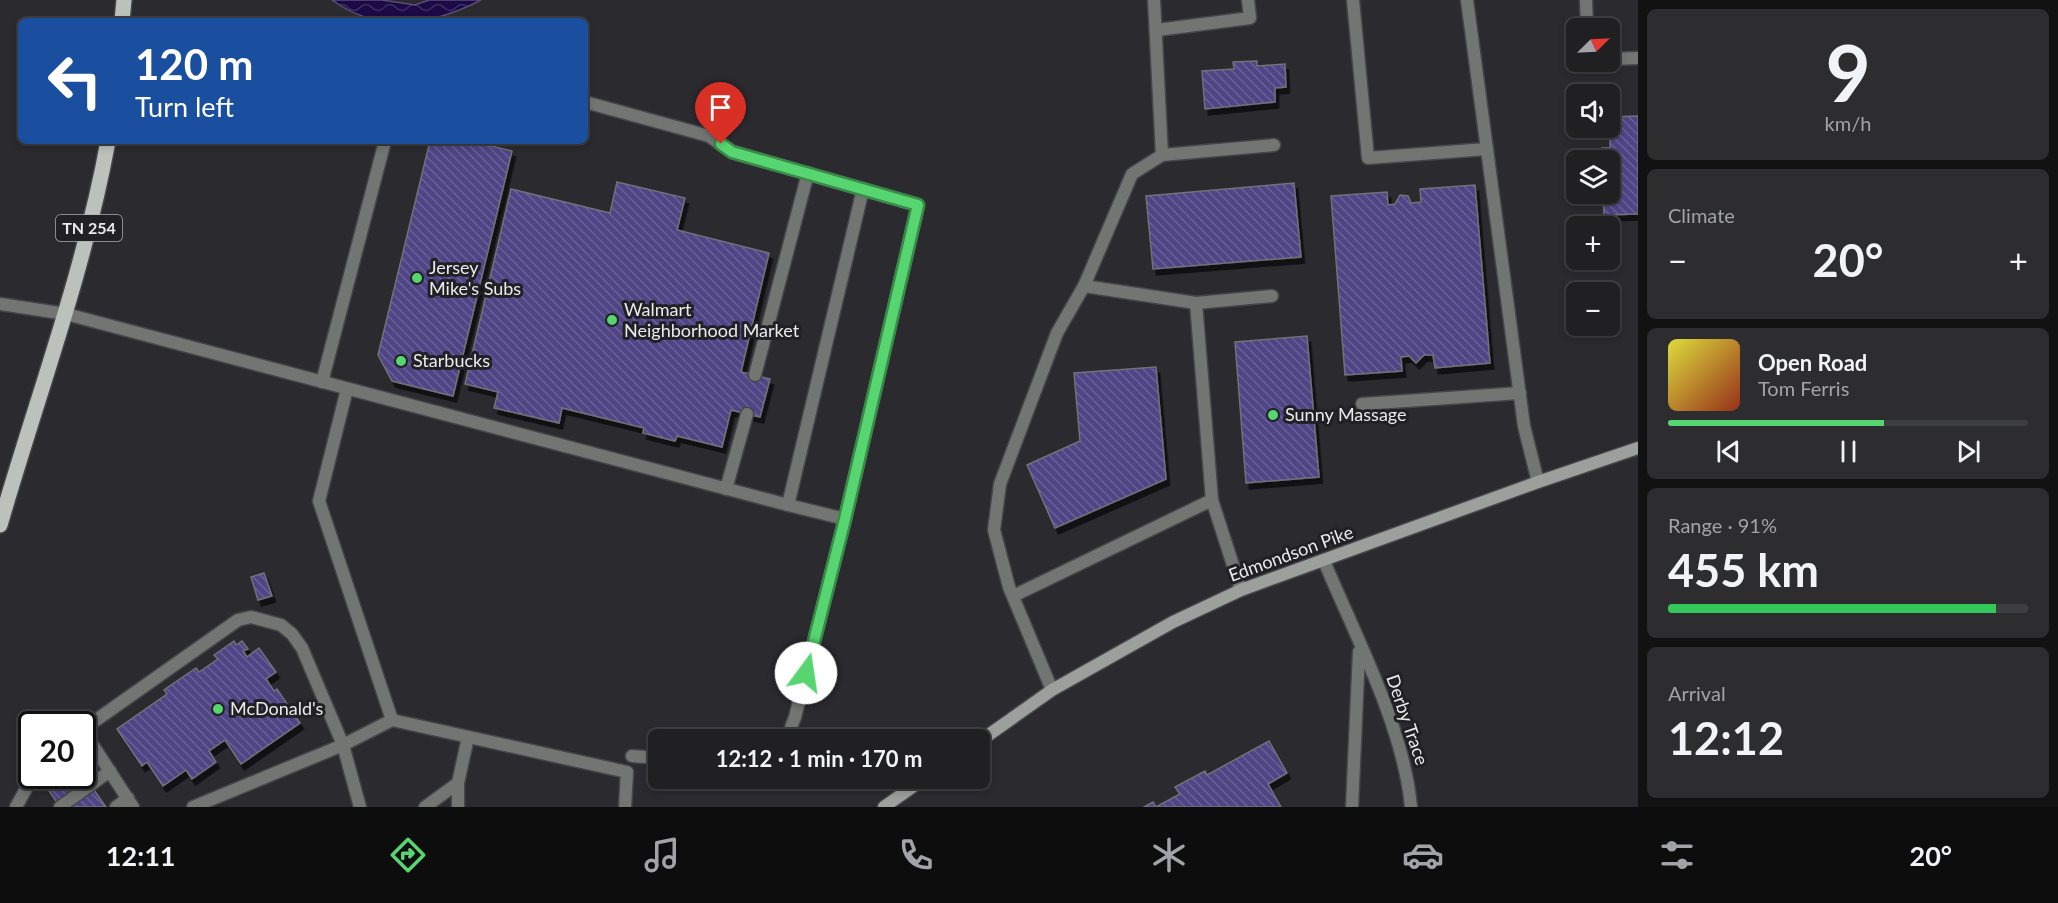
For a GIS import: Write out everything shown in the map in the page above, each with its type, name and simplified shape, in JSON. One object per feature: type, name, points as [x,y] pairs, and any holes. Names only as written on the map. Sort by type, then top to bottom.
[{"type":"main road","points":[[122,18],[124,0]]},
{"type":"main road","name":"TN 254","points":[[0,525],[66,314],[90,223],[107,144]]},
{"type":"main road","name":"Edmondson Pike","points":[[990,734],[1052,690],[1173,622],[1241,590],[1638,448]]},
{"type":"main road","points":[[884,807],[909,789]]},
{"type":"street","points":[[1154,0],[1162,155]]},
{"type":"street","points":[[1157,30],[1250,18],[1248,0]]},
{"type":"street","points":[[1353,0],[1368,158],[1487,149]]},
{"type":"street","points":[[1467,0],[1524,426],[1538,482]]},
{"type":"street","points":[[1586,0],[1587,18]]},
{"type":"street","points":[[1620,59],[1638,58]]},
{"type":"street","points":[[588,103],[709,136],[732,152],[918,205],[845,519],[790,729]]},
{"type":"street","points":[[322,382],[384,144]]},
{"type":"street","points":[[1052,690],[1013,596],[994,530],[1000,484],[1057,333],[1084,286],[1132,174],[1162,155],[1275,145]]},
{"type":"street","points":[[755,375],[808,173]]},
{"type":"street","points":[[788,505],[863,189]]},
{"type":"street","points":[[1084,286],[1196,303],[1272,296]]},
{"type":"street","points":[[1196,303],[1212,500],[1241,590]]},
{"type":"street","points":[[0,304],[66,314],[845,519]]},
{"type":"street","points":[[347,389],[319,501],[392,720]]},
{"type":"street","points":[[1362,404],[1520,393]]},
{"type":"street","points":[[726,489],[747,414]]},
{"type":"street","points":[[1013,596],[1212,500]]},
{"type":"street","name":"Derby Trace","points":[[1324,561],[1394,733],[1409,781],[1412,807]]},
{"type":"street","points":[[96,721],[238,620],[251,617],[281,625],[292,634],[302,648],[343,745],[360,807]]},
{"type":"street","name":"Derby Trace","points":[[1352,807],[1360,648]]},
{"type":"street","points":[[193,807],[343,745],[392,720],[627,772],[625,807]]},
{"type":"street","points":[[458,807],[458,783],[468,737]]},
{"type":"street","points":[[96,750],[130,803],[116,807]]},
{"type":"street","points":[[632,756],[648,757]]},
{"type":"street","points":[[60,807],[110,771]]},
{"type":"street","points":[[425,807],[458,783]]},
{"type":"street","points":[[16,807],[26,789]]},
{"type":"water","points":[[332,0],[382,0],[415,5],[429,0],[481,0],[462,9],[433,18],[369,18],[350,11]]},
{"type":"building","points":[[1257,61],[1257,66],[1285,64],[1286,87],[1275,88],[1275,102],[1205,109],[1202,71],[1234,69],[1233,62]]},
{"type":"building","points":[[1638,116],[1638,214],[1604,215],[1603,204],[1620,204],[1620,150],[1602,150],[1602,148],[1610,148],[1610,138],[1620,138],[1620,117]]},
{"type":"building","points":[[429,144],[483,144],[512,151],[453,396],[392,381],[378,355]]},
{"type":"building","points":[[617,182],[685,198],[677,230],[769,253],[741,372],[770,379],[760,417],[731,410],[722,447],[677,436],[675,441],[643,433],[644,428],[562,408],[559,423],[494,408],[498,392],[465,384],[511,189],[610,213]]},
{"type":"building","points":[[1294,183],[1301,257],[1153,269],[1146,196]]},
{"type":"building","points":[[1475,185],[1490,363],[1435,368],[1433,355],[1424,355],[1416,363],[1409,356],[1401,357],[1402,371],[1345,375],[1331,196],[1387,192],[1388,205],[1395,204],[1400,195],[1408,196],[1411,203],[1421,202],[1420,189]]},
{"type":"building","points":[[1307,336],[1319,477],[1246,483],[1235,342]]},
{"type":"building","points":[[1156,367],[1166,479],[1055,528],[1027,465],[1080,441],[1074,373]]},
{"type":"building","points":[[264,573],[272,596],[258,600],[251,577]]},
{"type":"building","name":"McDonald's","points":[[234,641],[236,645],[242,641],[248,649],[243,651],[247,657],[259,648],[276,672],[266,679],[274,691],[277,689],[300,723],[241,764],[225,740],[209,751],[216,762],[192,779],[186,770],[163,786],[147,762],[142,766],[117,729],[167,694],[164,690],[196,668],[199,672],[218,659],[214,655]]},
{"type":"building","points":[[1269,741],[1287,773],[1268,784],[1281,807],[1156,807],[1180,794],[1175,787],[1205,771],[1207,775]]},
{"type":"building","points":[[48,789],[93,789],[106,807],[60,807]]},
{"type":"building","points":[[1153,802],[1156,807],[1144,807]]},
{"type":"place","name":"Jersey Mike's Subs","points":[[417,278]]},
{"type":"place","name":"Walmart Neighborhood Market","points":[[612,320]]},
{"type":"place","name":"Starbucks","points":[[401,361]]},
{"type":"place","name":"Sunny Massage","points":[[1273,415]]},
{"type":"place","name":"McDonald's","points":[[218,709]]},
{"type":"route","points":[[721,144],[732,152],[918,205],[845,519],[806,673]]}]
